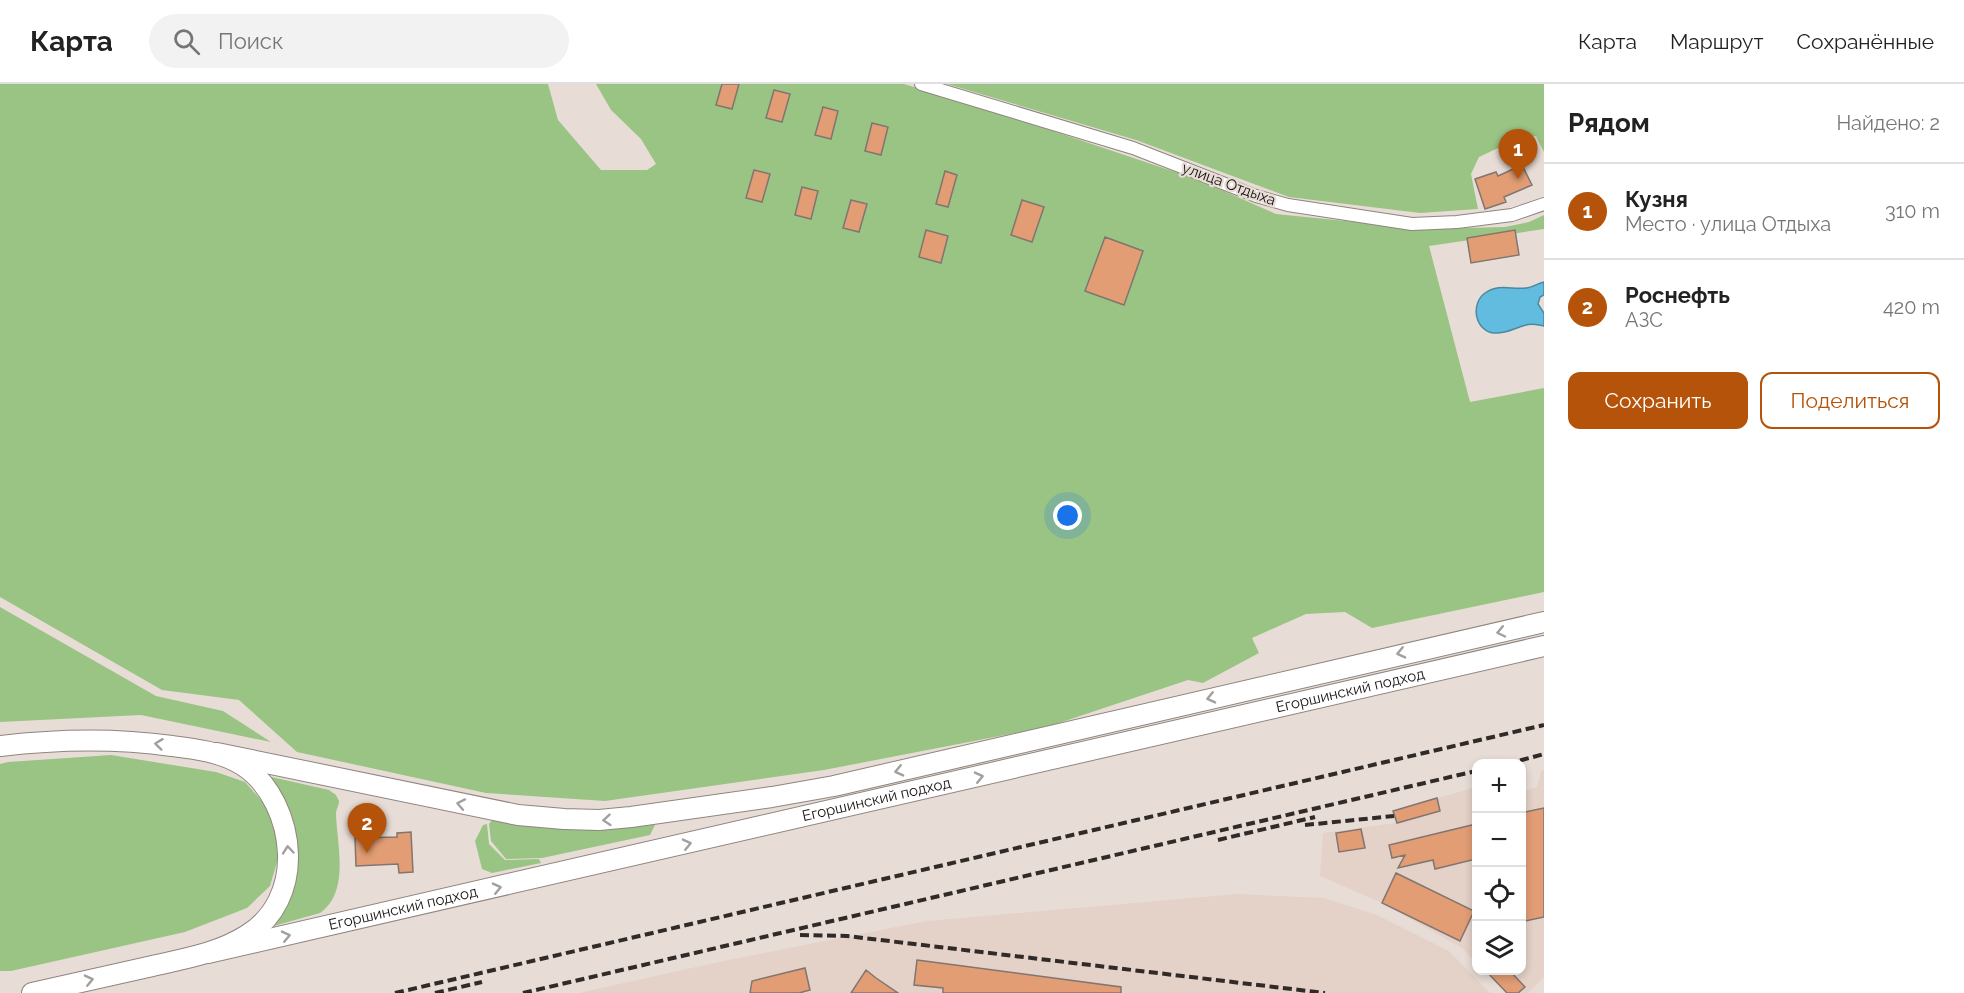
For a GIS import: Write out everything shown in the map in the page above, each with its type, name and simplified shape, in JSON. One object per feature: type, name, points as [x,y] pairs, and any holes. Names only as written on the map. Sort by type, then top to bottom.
[{"type":"main road","name":"Егоршинский подход","points":[[217,753],[518,815],[599,820],[631,817],[750,801],[834,786],[1544,622]]},
{"type":"main road","name":"Егоршинский подход","points":[[208,953],[1544,646]]},
{"type":"main road","points":[[0,746],[98,740],[141,742],[217,753],[252,772],[269,791],[286,834],[289,867],[281,896],[266,919],[248,934],[208,953],[32,993]]},
{"type":"street","name":"улица Отдыха","points":[[921,84],[1133,148],[1288,205],[1412,224],[1457,222],[1512,215],[1544,204]]},
{"type":"shaded area","points":[[1544,770],[1544,977],[1528,993],[1507,993],[1489,975],[1526,975],[1526,791],[1537,787],[1541,771]]},
{"type":"shaded area","points":[[1472,788],[1472,958],[1462,948],[1382,903],[1320,876],[1323,833],[1396,823],[1393,811]]},
{"type":"shaded area","points":[[1237,894],[1324,898],[1377,915],[1449,951],[1490,993],[579,993],[728,960],[927,921]]},
{"type":"green space","points":[[0,84],[548,84],[558,120],[601,170],[647,170],[656,164],[641,139],[611,110],[596,84],[904,84],[979,106],[1199,180],[1276,214],[1425,229],[1505,227],[1529,222],[1544,215],[1544,229],[1429,246],[1470,402],[1544,388],[1544,592],[1372,628],[1345,612],[1306,614],[1252,638],[1259,653],[1203,683],[1188,680],[1047,727],[824,770],[605,801],[486,793],[297,752],[239,700],[162,690],[0,597]]},
{"type":"green space","points":[[947,84],[1544,84],[1544,152],[1536,136],[1511,142],[1479,157],[1471,174],[1478,209],[1420,213],[1289,197],[1136,140]]},
{"type":"green space","points":[[0,607],[156,696],[223,711],[271,742],[141,715],[0,722]]},
{"type":"green space","points":[[111,755],[216,772],[245,782],[268,808],[280,852],[270,886],[247,908],[185,932],[11,971],[0,971],[0,764]]},
{"type":"green space","points":[[267,776],[329,790],[336,795],[339,801],[336,814],[339,881],[329,904],[320,913],[270,927],[291,891]]},
{"type":"green space","points":[[492,820],[528,825],[645,821],[655,825],[650,835],[542,858],[506,859],[491,841],[489,824]]},
{"type":"green space","points":[[487,824],[489,844],[505,860],[539,859],[541,863],[492,873],[482,869],[475,841],[483,825]]},
{"type":"water","points":[[1544,282],[1544,295],[1540,297],[1538,304],[1544,313],[1544,326],[1528,324],[1499,333],[1482,327],[1476,310],[1480,298],[1485,293],[1495,288],[1528,288]]},
{"type":"building","points":[[722,84],[739,84],[732,109],[716,105]]},
{"type":"building","points":[[774,90],[790,94],[782,122],[766,118]]},
{"type":"building","points":[[823,107],[838,111],[831,139],[815,135]]},
{"type":"building","points":[[872,123],[888,127],[881,155],[865,151]]},
{"type":"building","points":[[1522,165],[1532,185],[1504,197],[1506,202],[1485,209],[1475,179],[1496,172],[1498,176]]},
{"type":"building","points":[[754,170],[770,174],[762,202],[746,198]]},
{"type":"building","points":[[945,171],[957,175],[948,207],[936,204]]},
{"type":"building","points":[[802,187],[818,191],[811,219],[795,215]]},
{"type":"building","points":[[851,200],[867,204],[859,232],[843,228]]},
{"type":"building","points":[[1022,200],[1044,207],[1032,242],[1011,235]]},
{"type":"building","points":[[926,230],[948,236],[941,263],[919,257]]},
{"type":"building","points":[[1515,230],[1519,255],[1471,263],[1467,238]]},
{"type":"building","points":[[1105,237],[1143,251],[1124,305],[1085,291]]},
{"type":"building","points":[[1437,798],[1440,811],[1397,823],[1393,811]]},
{"type":"building","points":[[1544,808],[1544,917],[1526,921],[1526,813]]},
{"type":"building","points":[[1472,825],[1472,860],[1435,869],[1433,860],[1398,868],[1405,855],[1392,858],[1389,845]]},
{"type":"building","points":[[1361,829],[1365,848],[1339,852],[1336,833]]},
{"type":"building","points":[[411,832],[413,872],[399,873],[398,864],[356,866],[355,838],[397,837],[397,833]]},
{"type":"building","points":[[1396,873],[1472,910],[1472,915],[1460,941],[1382,903]]},
{"type":"building","points":[[917,960],[1121,987],[1121,993],[943,993],[943,988],[914,985]]},
{"type":"building","points":[[805,968],[810,990],[799,993],[750,993],[752,981]]},
{"type":"building","points":[[866,970],[876,978],[898,993],[851,993]]},
{"type":"building","points":[[1490,975],[1514,975],[1525,987],[1518,993],[1507,993]]},
{"type":"railway","points":[[395,993],[1544,725]]},
{"type":"railway","points":[[1526,759],[1544,754]]},
{"type":"railway","points":[[523,993],[1472,772]]},
{"type":"railway","points":[[1305,825],[1394,816]]},
{"type":"railway","points":[[1218,840],[1315,817]]},
{"type":"railway","points":[[800,935],[847,936],[1325,993]]},
{"type":"railway","points":[[435,993],[482,982]]},
{"type":"place","name":"Кузня","points":[[1518,179]]},
{"type":"place","name":"Роснефть","points":[[367,853]]}]
